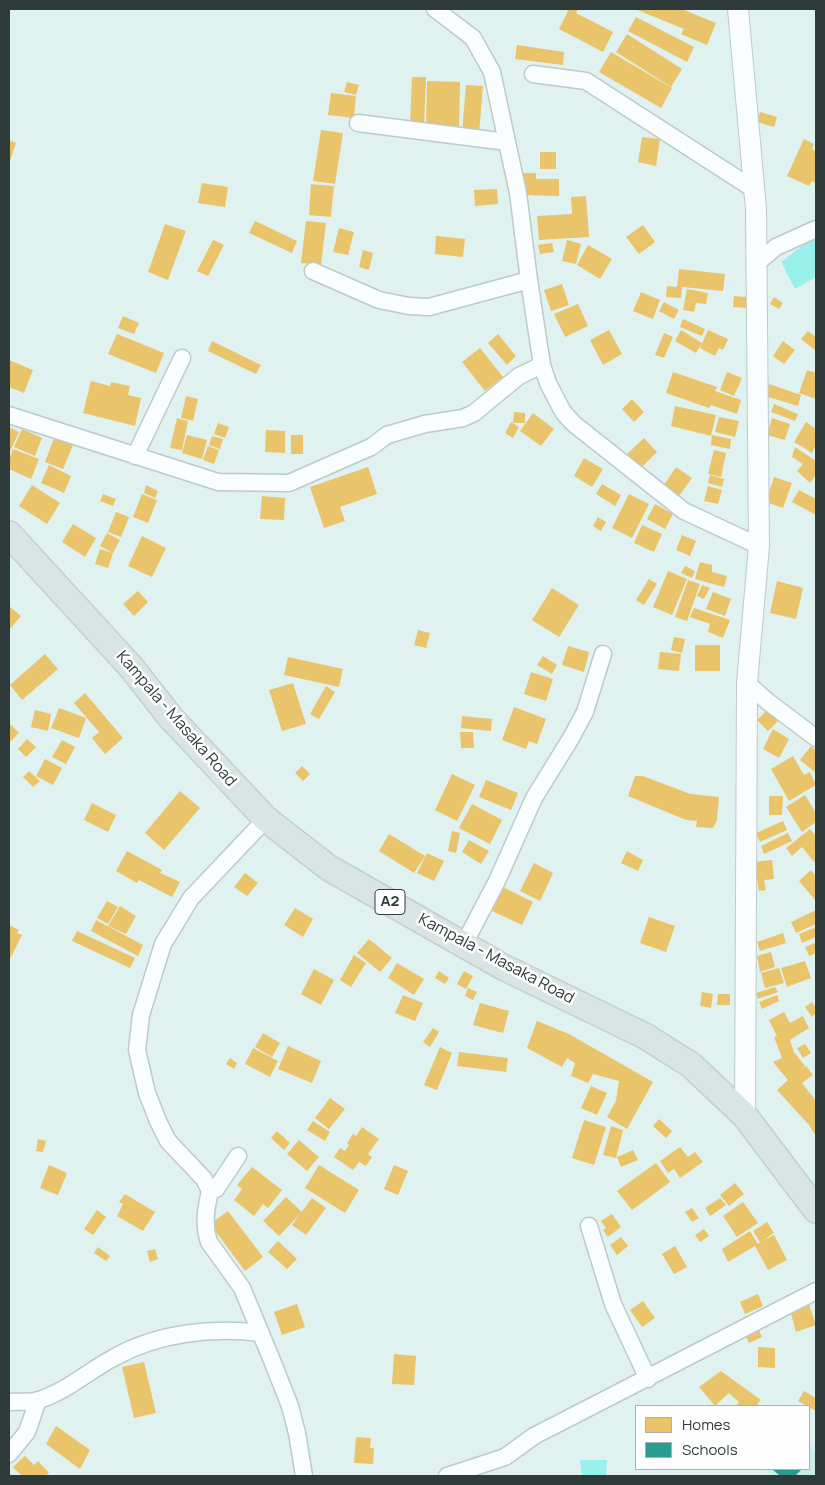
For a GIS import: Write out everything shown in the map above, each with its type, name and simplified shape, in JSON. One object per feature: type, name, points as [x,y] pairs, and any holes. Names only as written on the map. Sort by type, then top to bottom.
[{"type":"main road","name":"Kampala - Masaka Road","points":[[11,542],[131,667],[189,737],[266,820],[329,868],[503,966],[652,1041],[691,1065],[745,1116],[816,1210]]},
{"type":"street","points":[[435,9],[473,38],[492,72],[518,193],[542,365],[548,383],[563,412],[574,424],[684,511],[759,546]]},
{"type":"street","points":[[738,9],[754,190],[759,546],[747,683],[745,1116]]},
{"type":"street","points":[[533,74],[586,81],[754,190]]},
{"type":"street","points":[[358,123],[506,142]]},
{"type":"street","points":[[756,264],[776,247],[816,229]]},
{"type":"street","points":[[313,271],[379,300],[409,306],[429,307],[529,280]]},
{"type":"street","points":[[135,456],[182,358]]},
{"type":"street","points":[[9,415],[218,482],[289,483],[371,447],[386,434],[425,424],[464,418],[474,413],[519,376],[542,365]]},
{"type":"street","points":[[464,944],[497,881],[534,798],[572,738],[585,712],[603,654]]},
{"type":"street","points":[[747,683],[767,701],[816,738]]},
{"type":"street","points":[[266,820],[191,898],[163,944],[141,1015],[137,1050],[147,1093],[168,1141],[204,1179],[210,1191],[205,1212],[206,1234],[209,1242],[242,1288],[271,1358],[290,1406],[297,1433],[304,1476]]},
{"type":"street","points":[[210,1191],[216,1189],[238,1156]]},
{"type":"street","points":[[589,1226],[613,1304],[648,1379]]},
{"type":"street","points":[[448,1476],[506,1457],[534,1436],[816,1291]]},
{"type":"street","points":[[9,1402],[38,1400],[61,1390],[116,1356],[158,1339],[214,1331],[260,1333]]},
{"type":"street","points":[[9,1454],[27,1432],[38,1400]]},
{"type":"shaded area","points":[[816,235],[816,277],[795,289],[781,262]]},
{"type":"shaded area","points":[[810,1445],[816,1452],[816,1476],[773,1476],[766,1470],[810,1470]]},
{"type":"shaded area","points":[[580,1460],[607,1460],[606,1476],[582,1476]]},
{"type":"building: Homes","points":[[565,9],[578,9],[576,13],[613,32],[603,52],[559,29],[568,11]]},
{"type":"building: Homes","points":[[635,9],[682,9],[716,23],[707,45],[681,34],[684,29]]},
{"type":"building: Homes","points":[[636,17],[694,47],[687,62],[628,31]]},
{"type":"building: Homes","points":[[627,34],[682,69],[671,87],[616,52]]},
{"type":"building: Homes","points":[[517,45],[564,52],[563,65],[515,59]]},
{"type":"building: Homes","points":[[611,52],[672,88],[661,108],[599,72]]},
{"type":"building: Homes","points":[[412,77],[426,77],[424,127],[410,126]]},
{"type":"building: Homes","points":[[427,81],[460,82],[459,129],[426,128]]},
{"type":"building: Homes","points":[[347,82],[359,85],[356,95],[344,92]]},
{"type":"building: Homes","points":[[466,85],[483,86],[479,134],[462,133]]},
{"type":"building: Homes","points":[[331,93],[356,96],[354,118],[328,115]]},
{"type":"building: Homes","points":[[760,112],[777,117],[774,127],[757,122]]},
{"type":"building: Homes","points":[[321,130],[343,133],[335,184],[313,181]]},
{"type":"building: Homes","points":[[642,137],[660,139],[656,166],[638,162]]},
{"type":"building: Homes","points":[[804,139],[814,144],[812,149],[816,151],[816,183],[812,181],[809,186],[787,176]]},
{"type":"building: Homes","points":[[9,140],[16,143],[9,164]]},
{"type":"building: Homes","points":[[540,152],[556,152],[556,169],[540,169]]},
{"type":"building: Homes","points":[[523,173],[536,173],[536,179],[559,179],[559,196],[523,195]]},
{"type":"building: Homes","points":[[202,183],[228,187],[225,207],[198,203]]},
{"type":"building: Homes","points":[[311,184],[334,186],[331,217],[309,215]]},
{"type":"building: Homes","points":[[497,189],[498,204],[475,206],[474,190]]},
{"type":"building: Homes","points":[[586,196],[589,237],[539,240],[537,216],[572,214],[571,197]]},
{"type":"building: Homes","points":[[255,221],[297,241],[292,253],[249,233]]},
{"type":"building: Homes","points":[[306,221],[326,223],[321,265],[301,263]]},
{"type":"building: Homes","points":[[165,224],[186,231],[168,280],[148,272]]},
{"type":"building: Homes","points":[[643,225],[655,242],[639,254],[626,237]]},
{"type":"building: Homes","points":[[339,228],[354,232],[348,255],[333,252]]},
{"type":"building: Homes","points":[[436,236],[465,239],[463,257],[435,254]]},
{"type":"building: Homes","points":[[213,240],[224,245],[208,276],[197,271]]},
{"type":"building: Homes","points":[[567,240],[581,244],[576,264],[562,261]]},
{"type":"building: Homes","points":[[552,243],[554,252],[540,254],[538,245]]},
{"type":"building: Homes","points":[[588,245],[612,259],[600,279],[577,265]]},
{"type":"building: Homes","points":[[363,250],[373,253],[369,270],[359,267]]},
{"type":"building: Homes","points":[[679,269],[725,274],[723,291],[682,287],[681,298],[666,297],[667,286],[677,287]]},
{"type":"building: Homes","points":[[562,284],[569,305],[551,311],[544,290]]},
{"type":"building: Homes","points":[[687,289],[708,293],[706,304],[696,303],[694,312],[683,310]]},
{"type":"building: Homes","points":[[641,292],[660,300],[653,319],[633,311]]},
{"type":"building: Homes","points":[[734,296],[748,297],[747,308],[733,307]]},
{"type":"building: Homes","points":[[774,297],[783,303],[779,309],[770,304]]},
{"type":"building: Homes","points":[[664,302],[679,310],[674,319],[659,311]]},
{"type":"building: Homes","points":[[578,304],[588,326],[565,337],[554,314]]},
{"type":"building: Homes","points":[[123,316],[139,323],[134,334],[118,328]]},
{"type":"building: Homes","points":[[683,319],[705,329],[702,336],[680,327]]},
{"type":"building: Homes","points":[[609,330],[622,354],[603,365],[590,340]]},
{"type":"building: Homes","points":[[681,330],[702,343],[696,353],[675,341]]},
{"type":"building: Homes","points":[[708,330],[728,339],[723,350],[719,348],[715,356],[700,348]]},
{"type":"building: Homes","points":[[808,331],[816,337],[816,351],[801,339]]},
{"type":"building: Homes","points":[[664,333],[673,337],[664,358],[655,355]]},
{"type":"building: Homes","points":[[117,334],[164,353],[156,373],[108,354]]},
{"type":"building: Homes","points":[[498,334],[516,356],[507,365],[488,343]]},
{"type":"building: Homes","points":[[212,341],[261,365],[256,374],[208,351]]},
{"type":"building: Homes","points":[[783,341],[795,350],[784,364],[773,356]]},
{"type":"building: Homes","points":[[480,348],[503,377],[485,391],[462,362]]},
{"type":"building: Homes","points":[[9,360],[33,370],[24,393],[9,387]]},
{"type":"building: Homes","points":[[807,370],[816,373],[816,399],[799,393]]},
{"type":"building: Homes","points":[[673,372],[717,387],[715,391],[741,400],[737,414],[711,405],[709,408],[666,393]]},
{"type":"building: Homes","points":[[727,372],[742,378],[734,396],[720,390]]},
{"type":"building: Homes","points":[[91,381],[110,386],[111,382],[130,386],[128,395],[141,398],[135,426],[83,413]]},
{"type":"building: Homes","points":[[769,384],[801,395],[798,406],[765,396]]},
{"type":"building: Homes","points":[[186,396],[198,399],[193,421],[181,418]]},
{"type":"building: Homes","points":[[632,399],[644,412],[634,422],[622,409]]},
{"type":"building: Homes","points":[[774,404],[798,414],[795,421],[771,412]]},
{"type":"building: Homes","points":[[675,406],[716,415],[711,436],[671,426]]},
{"type":"building: Homes","points":[[514,412],[525,413],[525,423],[513,423]]},
{"type":"building: Homes","points":[[533,413],[554,429],[541,446],[520,431]]},
{"type":"building: Homes","points":[[719,417],[739,421],[735,437],[715,432]]},
{"type":"building: Homes","points":[[177,418],[188,421],[182,450],[170,448]]},
{"type":"building: Homes","points":[[772,418],[790,424],[785,440],[767,435]]},
{"type":"building: Homes","points":[[511,422],[519,427],[513,438],[505,433]]},
{"type":"building: Homes","points":[[806,422],[816,429],[816,445],[812,453],[794,442]]},
{"type":"building: Homes","points":[[218,423],[229,427],[225,438],[214,434]]},
{"type":"building: Homes","points":[[9,427],[19,432],[9,454]]},
{"type":"building: Homes","points":[[22,429],[42,438],[35,456],[14,447]]},
{"type":"building: Homes","points":[[266,430],[285,431],[285,453],[265,452]]},
{"type":"building: Homes","points":[[187,435],[207,440],[202,459],[182,453]]},
{"type":"building: Homes","points":[[291,435],[303,435],[303,454],[291,454]]},
{"type":"building: Homes","points":[[712,435],[731,439],[730,449],[711,445]]},
{"type":"building: Homes","points":[[212,436],[223,439],[220,449],[209,445]]},
{"type":"building: Homes","points":[[54,438],[73,445],[63,469],[45,462]]},
{"type":"building: Homes","points":[[644,438],[657,452],[641,468],[627,454]]},
{"type":"building: Homes","points":[[208,446],[219,450],[214,464],[203,460]]},
{"type":"building: Homes","points":[[795,447],[816,461],[816,475],[810,483],[797,471],[803,464],[792,457]]},
{"type":"building: Homes","points":[[13,449],[39,459],[31,479],[9,469],[9,460]]},
{"type":"building: Homes","points":[[714,450],[726,453],[721,477],[708,474]]},
{"type":"building: Homes","points":[[584,458],[603,469],[592,487],[574,476]]},
{"type":"building: Homes","points":[[49,465],[71,476],[64,493],[41,483]]},
{"type":"building: Homes","points":[[368,467],[377,494],[340,507],[345,521],[324,528],[310,487]]},
{"type":"building: Homes","points":[[676,467],[692,478],[679,496],[664,485]]},
{"type":"building: Homes","points":[[710,475],[724,479],[722,487],[708,483]]},
{"type":"building: Homes","points":[[774,477],[792,483],[783,508],[766,502]]},
{"type":"building: Homes","points":[[602,484],[621,495],[615,506],[596,494]]},
{"type":"building: Homes","points":[[32,485],[60,503],[47,524],[19,506]]},
{"type":"building: Homes","points":[[146,485],[158,491],[155,498],[144,493]]},
{"type":"building: Homes","points":[[708,486],[722,490],[718,504],[704,501]]},
{"type":"building: Homes","points":[[799,490],[816,499],[816,515],[792,502]]},
{"type":"building: Homes","points":[[103,494],[116,499],[113,506],[100,501]]},
{"type":"building: Homes","points":[[142,494],[157,500],[148,523],[133,517]]},
{"type":"building: Homes","points":[[629,494],[649,504],[632,538],[612,528]]},
{"type":"building: Homes","points":[[262,496],[285,498],[284,520],[260,519]]},
{"type":"building: Homes","points":[[655,504],[673,514],[665,529],[647,519]]},
{"type":"building: Homes","points":[[116,512],[129,517],[121,537],[108,532]]},
{"type":"building: Homes","points":[[598,517],[606,522],[601,531],[593,526]]},
{"type":"building: Homes","points":[[73,524],[96,538],[85,557],[62,542]]},
{"type":"building: Homes","points":[[642,525],[662,534],[654,552],[634,543]]},
{"type":"building: Homes","points":[[107,533],[120,540],[113,553],[100,546]]},
{"type":"building: Homes","points":[[682,535],[696,541],[690,556],[676,550]]},
{"type":"building: Homes","points":[[142,536],[166,548],[152,577],[128,566]]},
{"type":"building: Homes","points":[[100,549],[113,553],[108,568],[95,564]]},
{"type":"building: Homes","points":[[700,562],[712,565],[712,572],[727,576],[724,587],[695,579]]},
{"type":"building: Homes","points":[[685,566],[695,571],[692,578],[681,573]]},
{"type":"building: Homes","points":[[668,571],[687,579],[672,615],[653,607]]},
{"type":"building: Homes","points":[[649,579],[657,584],[644,605],[636,600]]},
{"type":"building: Homes","points":[[688,580],[700,584],[687,621],[675,617]]},
{"type":"building: Homes","points":[[777,581],[803,588],[796,619],[770,613]]},
{"type":"building: Homes","points":[[702,585],[710,588],[704,599],[697,596]]},
{"type":"building: Homes","points":[[552,588],[579,605],[559,637],[532,620]]},
{"type":"building: Homes","points":[[138,591],[148,602],[134,616],[123,604]]},
{"type":"building: Homes","points":[[713,592],[731,599],[725,616],[706,609]]},
{"type":"building: Homes","points":[[9,606],[21,616],[9,630]]},
{"type":"building: Homes","points":[[694,608],[730,620],[723,638],[708,632],[710,624],[690,617]]},
{"type":"building: Homes","points":[[418,630],[430,633],[426,648],[414,645]]},
{"type":"building: Homes","points":[[674,637],[685,639],[682,653],[671,650]]},
{"type":"building: Homes","points":[[695,645],[720,645],[720,671],[695,671]]},
{"type":"building: Homes","points":[[568,646],[589,652],[584,672],[562,665]]},
{"type":"building: Homes","points":[[660,652],[681,654],[679,671],[658,669]]},
{"type":"building: Homes","points":[[45,654],[58,669],[22,700],[10,685]]},
{"type":"building: Homes","points":[[543,656],[557,665],[552,674],[537,665]]},
{"type":"building: Homes","points":[[288,657],[343,669],[339,687],[284,675]]},
{"type":"building: Homes","points":[[531,672],[553,679],[546,701],[524,694]]},
{"type":"building: Homes","points":[[293,683],[306,724],[282,731],[269,690]]},
{"type":"building: Homes","points":[[326,686],[335,692],[319,719],[310,714]]},
{"type":"building: Homes","points":[[85,693],[123,738],[105,754],[92,738],[99,732],[74,703]]},
{"type":"building: Homes","points":[[514,707],[546,719],[537,744],[529,741],[526,749],[502,740]]},
{"type":"building: Homes","points":[[59,708],[86,718],[79,738],[51,728]]},
{"type":"building: Homes","points":[[35,710],[51,714],[48,731],[31,727]]},
{"type":"building: Homes","points":[[767,710],[778,721],[768,731],[757,720]]},
{"type":"building: Homes","points":[[462,716],[492,719],[491,731],[461,728]]},
{"type":"building: Homes","points":[[9,723],[19,733],[9,743]]},
{"type":"building: Homes","points":[[773,729],[789,739],[779,758],[763,749]]},
{"type":"building: Homes","points":[[460,732],[473,732],[474,748],[461,748]]},
{"type":"building: Homes","points":[[27,739],[36,747],[26,757],[18,749]]},
{"type":"building: Homes","points":[[62,740],[75,747],[66,764],[52,757]]},
{"type":"building: Homes","points":[[811,746],[816,751],[816,773],[800,760]]},
{"type":"building: Homes","points":[[793,756],[804,775],[810,772],[816,785],[789,801],[771,769]]},
{"type":"building: Homes","points":[[45,759],[62,768],[53,785],[36,776]]},
{"type":"building: Homes","points":[[302,766],[310,774],[303,781],[295,773]]},
{"type":"building: Homes","points":[[29,771],[40,781],[33,787],[23,777]]},
{"type":"building: Homes","points":[[452,774],[475,785],[457,821],[435,810]]},
{"type":"building: Homes","points":[[635,776],[643,776],[690,794],[719,797],[717,820],[713,828],[696,827],[697,821],[686,820],[628,796]]},
{"type":"building: Homes","points":[[486,780],[518,793],[511,810],[479,797]]},
{"type":"building: Homes","points":[[180,791],[200,808],[164,850],[145,833]]},
{"type":"building: Homes","points":[[805,795],[816,813],[816,822],[802,832],[786,807]]},
{"type":"building: Homes","points":[[769,796],[783,796],[782,815],[769,815]]},
{"type":"building: Homes","points":[[92,803],[116,815],[108,832],[84,820]]},
{"type":"building: Homes","points":[[472,804],[502,820],[490,844],[459,828]]},
{"type":"building: Homes","points":[[783,821],[787,830],[760,842],[756,833]]},
{"type":"building: Homes","points":[[810,829],[816,836],[816,861],[814,862],[802,847],[792,856],[786,848]]},
{"type":"building: Homes","points":[[452,831],[460,833],[456,853],[448,851]]},
{"type":"building: Homes","points":[[788,833],[792,841],[764,854],[761,846]]},
{"type":"building: Homes","points":[[389,834],[425,856],[414,873],[379,851]]},
{"type":"building: Homes","points":[[469,840],[489,851],[481,864],[462,852]]},
{"type":"building: Homes","points":[[127,851],[162,870],[160,873],[180,882],[172,897],[139,880],[137,883],[116,871]]},
{"type":"building: Homes","points":[[627,851],[643,860],[638,871],[621,863]]},
{"type":"building: Homes","points":[[427,853],[444,861],[434,881],[417,873]]},
{"type":"building: Homes","points":[[772,860],[774,879],[764,880],[766,890],[759,891],[754,862]]},
{"type":"building: Homes","points":[[534,863],[553,873],[540,901],[520,891]]},
{"type":"building: Homes","points":[[811,870],[816,876],[816,901],[799,881]]},
{"type":"building: Homes","points":[[245,873],[258,883],[247,896],[234,887]]},
{"type":"building: Homes","points":[[503,887],[533,902],[522,925],[492,911]]},
{"type":"building: Homes","points":[[107,901],[118,907],[108,924],[97,918]]},
{"type":"building: Homes","points":[[120,906],[136,916],[126,934],[108,926]]},
{"type":"building: Homes","points":[[295,908],[313,919],[303,937],[284,925]]},
{"type":"building: Homes","points":[[816,910],[816,924],[796,933],[791,922]]},
{"type":"building: Homes","points":[[649,917],[675,926],[666,952],[640,943]]},
{"type":"building: Homes","points":[[96,920],[143,945],[138,956],[91,931]]},
{"type":"building: Homes","points":[[9,925],[19,930],[17,933],[22,935],[11,957],[9,956]]},
{"type":"building: Homes","points":[[816,927],[816,937],[802,943],[799,934]]},
{"type":"building: Homes","points":[[77,931],[135,958],[130,968],[72,941]]},
{"type":"building: Homes","points":[[783,933],[786,943],[760,951],[757,942]]},
{"type":"building: Homes","points":[[369,939],[392,958],[380,972],[357,953]]},
{"type":"building: Homes","points":[[815,943],[816,953],[809,956],[805,947]]},
{"type":"building: Homes","points":[[771,952],[775,967],[760,972],[757,956]]},
{"type":"building: Homes","points":[[354,955],[366,963],[351,987],[340,980]]},
{"type":"building: Homes","points":[[805,961],[811,978],[787,987],[781,968]]},
{"type":"building: Homes","points":[[397,963],[424,979],[414,995],[388,978]]},
{"type":"building: Homes","points":[[779,968],[784,983],[765,988],[761,973]]},
{"type":"building: Homes","points":[[314,969],[334,980],[321,1005],[301,994]]},
{"type":"building: Homes","points":[[439,971],[449,978],[445,984],[435,978]]},
{"type":"building: Homes","points":[[464,971],[473,976],[466,989],[457,984]]},
{"type":"building: Homes","points":[[775,987],[778,992],[758,999],[756,993]]},
{"type":"building: Homes","points":[[468,988],[477,992],[473,1000],[465,996]]},
{"type":"building: Homes","points":[[702,992],[713,994],[711,1008],[700,1006]]},
{"type":"building: Homes","points":[[718,994],[730,994],[730,1005],[717,1005]]},
{"type":"building: Homes","points":[[403,995],[423,1003],[415,1021],[395,1013]]},
{"type":"building: Homes","points":[[777,995],[779,1001],[762,1009],[759,1002]]},
{"type":"building: Homes","points":[[812,1002],[816,1008],[816,1013],[812,1017],[805,1007]]},
{"type":"building: Homes","points":[[480,1003],[509,1011],[503,1033],[473,1025]]},
{"type":"building: Homes","points":[[784,1012],[790,1023],[803,1016],[809,1028],[790,1040],[794,1052],[805,1066],[800,1070],[806,1066],[813,1075],[802,1083],[816,1101],[816,1136],[809,1125],[777,1090],[788,1080],[773,1062],[782,1058],[774,1037],[777,1036],[769,1020]]},
{"type":"building: Homes","points":[[537,1021],[569,1034],[653,1082],[627,1129],[607,1117],[616,1101],[619,1081],[593,1074],[588,1083],[571,1076],[575,1063],[567,1058],[562,1067],[527,1048]]},
{"type":"building: Homes","points":[[433,1028],[439,1032],[430,1047],[423,1042]]},
{"type":"building: Homes","points":[[263,1033],[280,1043],[272,1057],[255,1047]]},
{"type":"building: Homes","points":[[805,1044],[811,1053],[803,1058],[797,1048]]},
{"type":"building: Homes","points":[[288,1046],[321,1061],[312,1083],[278,1069]]},
{"type":"building: Homes","points":[[440,1047],[452,1053],[437,1090],[424,1085]]},
{"type":"building: Homes","points":[[253,1048],[278,1061],[270,1077],[245,1064]]},
{"type":"building: Homes","points":[[459,1052],[508,1058],[506,1072],[457,1066]]},
{"type":"building: Homes","points":[[230,1058],[237,1063],[234,1069],[226,1064]]},
{"type":"building: Homes","points":[[591,1086],[607,1093],[597,1115],[581,1108]]},
{"type":"building: Homes","points":[[330,1098],[345,1109],[329,1129],[315,1118]]},
{"type":"building: Homes","points":[[659,1119],[672,1131],[666,1138],[653,1126]]},
{"type":"building: Homes","points":[[584,1120],[606,1127],[594,1165],[572,1158]]},
{"type":"building: Homes","points":[[313,1121],[330,1132],[325,1141],[307,1130]]},
{"type":"building: Homes","points":[[611,1126],[623,1130],[616,1158],[603,1155]]},
{"type":"building: Homes","points":[[362,1127],[379,1139],[368,1154],[372,1157],[366,1166],[359,1162],[353,1170],[334,1157],[340,1148],[345,1151],[349,1145],[347,1143],[353,1134],[356,1136]]},
{"type":"building: Homes","points":[[277,1131],[290,1143],[284,1150],[271,1138]]},
{"type":"building: Homes","points":[[38,1139],[46,1141],[43,1152],[36,1151]]},
{"type":"building: Homes","points":[[299,1140],[319,1157],[307,1171],[287,1154]]},
{"type":"building: Homes","points":[[680,1147],[688,1157],[695,1152],[703,1162],[680,1178],[674,1169],[668,1173],[660,1161]]},
{"type":"building: Homes","points":[[633,1150],[638,1160],[621,1167],[617,1157]]},
{"type":"building: Homes","points":[[656,1163],[670,1182],[632,1210],[617,1191]]},
{"type":"building: Homes","points":[[49,1165],[67,1173],[58,1195],[40,1188]]},
{"type":"building: Homes","points":[[319,1165],[359,1190],[345,1213],[305,1188]]},
{"type":"building: Homes","points":[[394,1165],[408,1171],[398,1195],[384,1189]]},
{"type":"building: Homes","points":[[252,1167],[282,1190],[268,1208],[263,1204],[254,1216],[234,1200],[242,1189],[237,1185]]},
{"type":"building: Homes","points":[[735,1183],[744,1194],[729,1206],[720,1195]]},
{"type":"building: Homes","points":[[125,1194],[155,1212],[143,1231],[117,1216],[123,1204],[119,1202]]},
{"type":"building: Homes","points":[[286,1197],[302,1212],[279,1236],[263,1221]]},
{"type":"building: Homes","points":[[312,1198],[326,1208],[306,1235],[292,1225]]},
{"type":"building: Homes","points":[[720,1198],[726,1205],[710,1216],[705,1208]]},
{"type":"building: Homes","points":[[743,1202],[758,1223],[737,1237],[723,1216]]},
{"type":"building: Homes","points":[[692,1208],[699,1218],[692,1222],[685,1212]]},
{"type":"building: Homes","points":[[97,1210],[106,1217],[93,1235],[84,1229]]},
{"type":"building: Homes","points":[[228,1211],[263,1257],[245,1271],[210,1224]]},
{"type":"building: Homes","points":[[612,1214],[621,1227],[608,1237],[603,1230],[606,1228],[601,1221]]},
{"type":"building: Homes","points":[[767,1222],[774,1233],[762,1241],[774,1235],[787,1260],[768,1270],[755,1246],[728,1262],[722,1249],[750,1231],[758,1244],[760,1242],[753,1231]]},
{"type":"building: Homes","points":[[704,1229],[709,1236],[700,1242],[695,1235]]},
{"type":"building: Homes","points":[[621,1237],[628,1246],[617,1255],[610,1245]]},
{"type":"building: Homes","points":[[278,1241],[297,1259],[287,1269],[268,1252]]},
{"type":"building: Homes","points":[[675,1246],[687,1267],[674,1274],[662,1254]]},
{"type":"building: Homes","points":[[98,1247],[110,1256],[106,1261],[94,1253]]},
{"type":"building: Homes","points":[[155,1249],[158,1259],[150,1262],[147,1251]]},
{"type":"building: Homes","points":[[758,1294],[763,1306],[745,1314],[740,1302]]},
{"type":"building: Homes","points":[[643,1301],[655,1318],[642,1327],[630,1310]]},
{"type":"building: Homes","points":[[808,1301],[816,1325],[796,1332],[790,1310]]},
{"type":"building: Homes","points":[[297,1304],[305,1327],[282,1335],[274,1312]]},
{"type":"building: Homes","points":[[758,1328],[762,1337],[749,1343],[745,1334]]},
{"type":"building: Homes","points":[[758,1347],[775,1348],[775,1368],[758,1367]]},
{"type":"building: Homes","points":[[394,1354],[416,1356],[414,1385],[392,1384]]},
{"type":"building: Homes","points":[[144,1362],[156,1413],[134,1418],[122,1367]]},
{"type":"building: Homes","points":[[721,1371],[761,1400],[757,1405],[737,1405],[739,1402],[729,1393],[714,1405],[699,1387]]},
{"type":"building: Homes","points":[[804,1391],[816,1398],[816,1411],[810,1408],[810,1405],[805,1405],[798,1401]]},
{"type":"building: Homes","points":[[56,1426],[90,1450],[80,1469],[46,1444]]},
{"type":"building: Homes","points":[[356,1437],[371,1438],[370,1448],[374,1448],[373,1464],[354,1463]]},
{"type":"building: Homes","points":[[25,1456],[34,1465],[38,1461],[49,1473],[45,1476],[22,1476],[13,1467]]},
{"type":"building: Schools","points":[[773,1470],[801,1470],[795,1476],[780,1476]]}]
